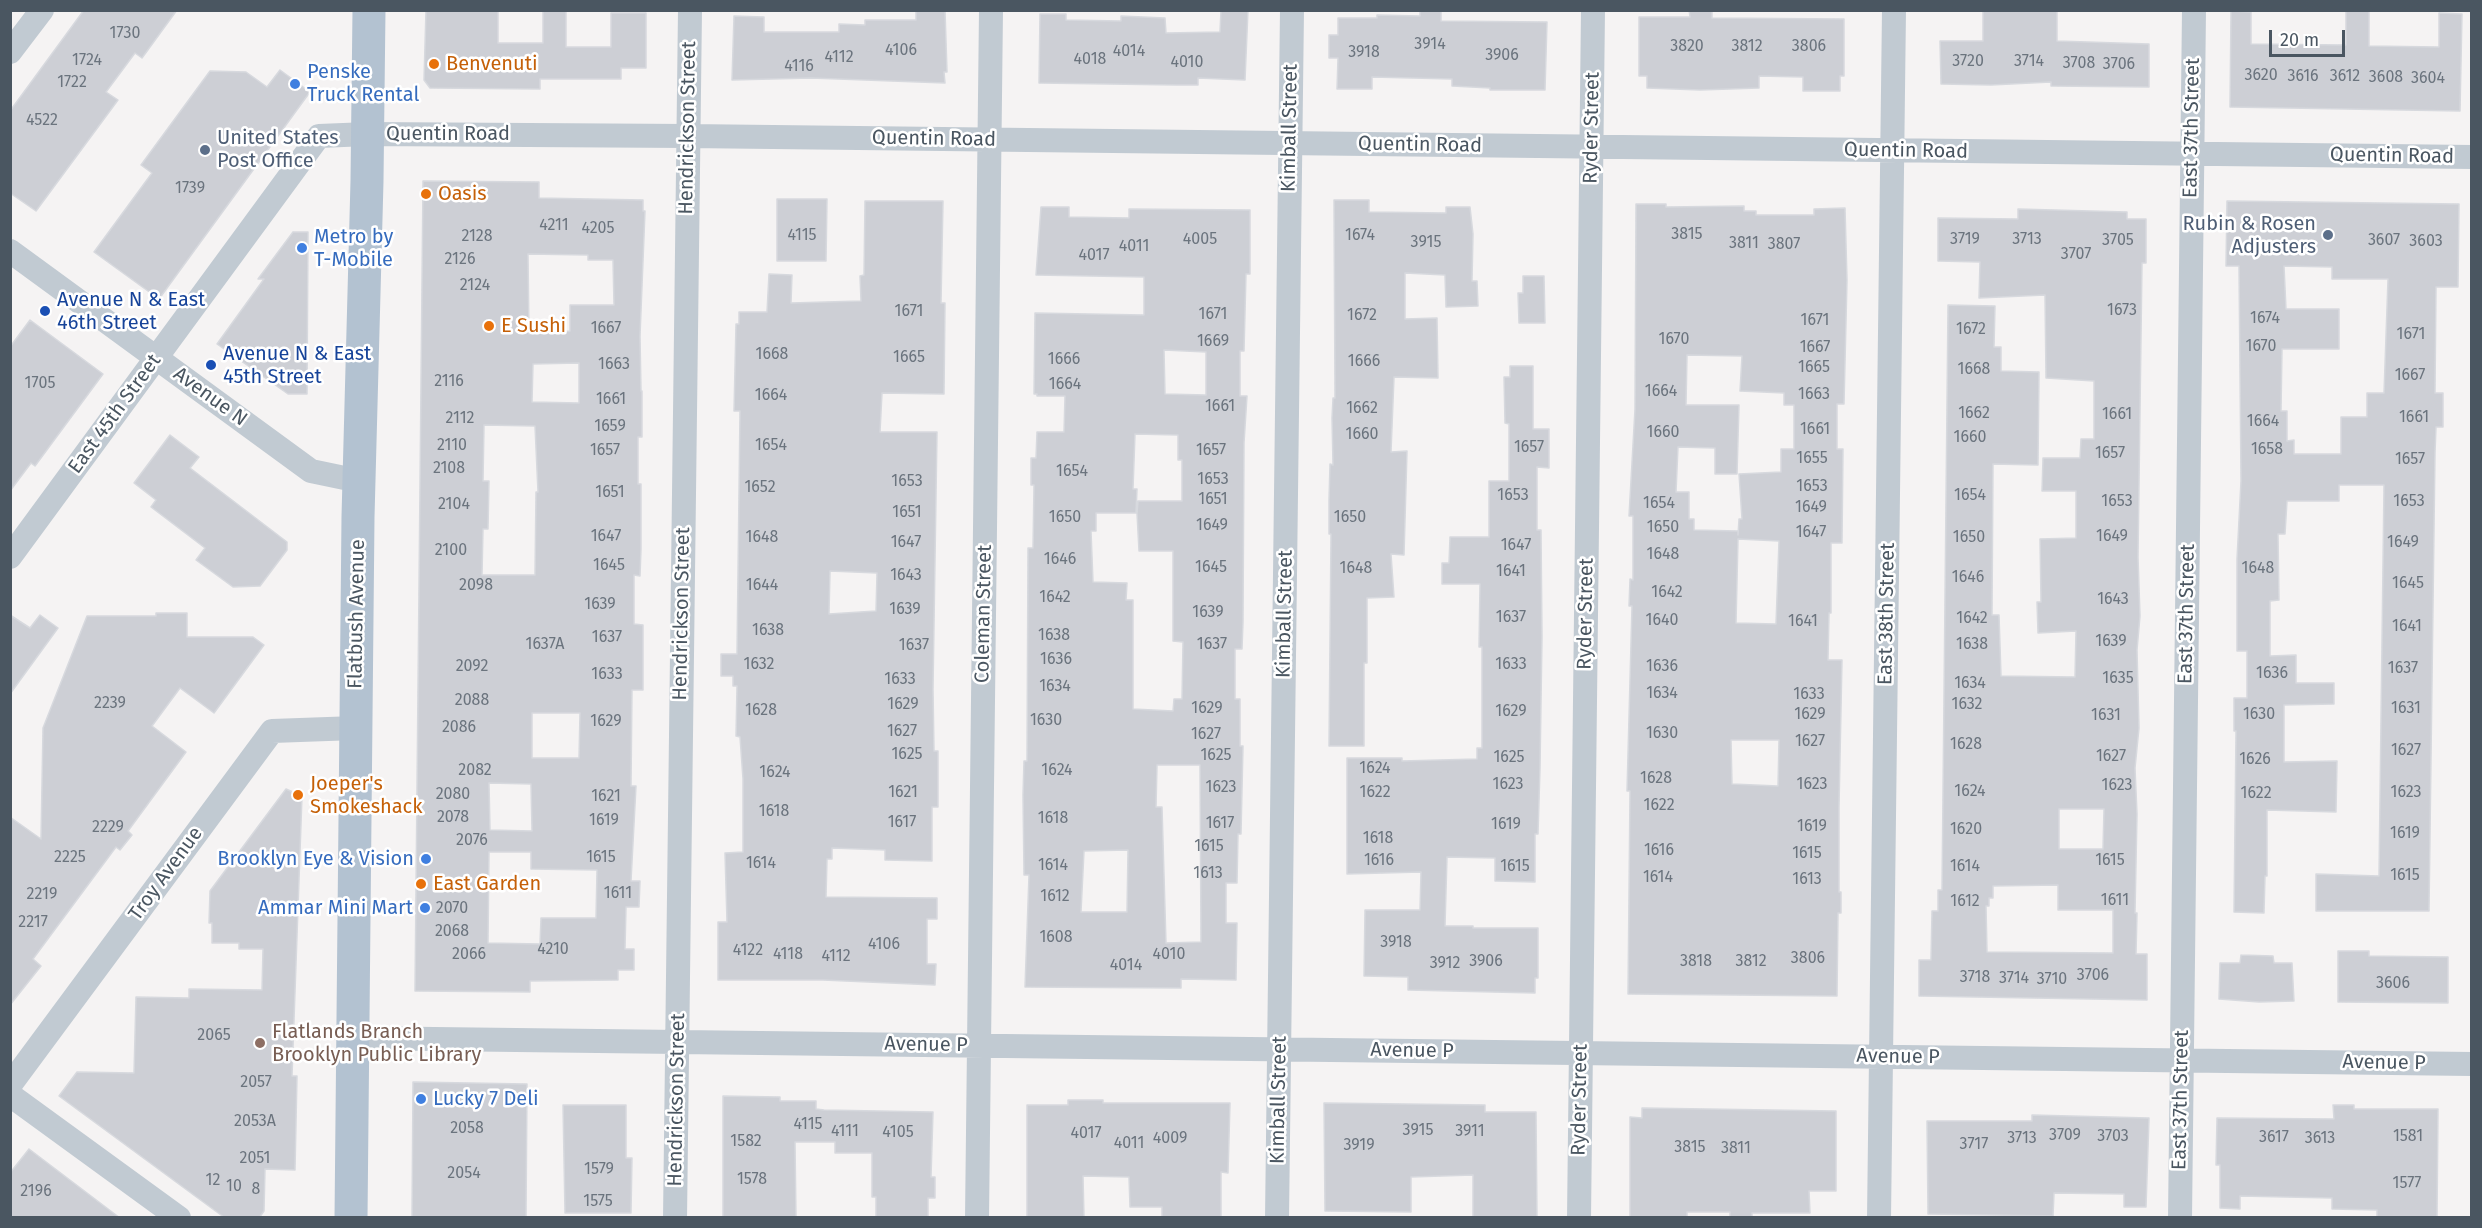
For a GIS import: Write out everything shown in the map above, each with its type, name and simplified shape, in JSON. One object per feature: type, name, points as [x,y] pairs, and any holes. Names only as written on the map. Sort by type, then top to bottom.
[{"type":"main road","name":"Flatbush Avenue","points":[[351,1218],[359,481],[369,10]]},
{"type":"street","points":[[10,52],[42,10]]},
{"type":"street","name":"Hendrickson Street","points":[[675,1218],[690,10]]},
{"type":"street","name":"Coleman Street","points":[[977,1218],[991,10]]},
{"type":"street","name":"Kimball Street","points":[[1277,1218],[1292,10]]},
{"type":"street","name":"Ryder Street","points":[[1579,1218],[1593,10]]},
{"type":"street","name":"East 38th Street","points":[[1879,1218],[1894,10]]},
{"type":"street","name":"East 37th Street","points":[[2180,1218],[2194,10]]},
{"type":"street","name":"Quentin Road","points":[[368,134],[2472,156]]},
{"type":"street","name":"East 45th Street","points":[[10,557],[319,136],[368,134]]},
{"type":"street","name":"Avenue N","points":[[10,251],[311,471],[359,481]]},
{"type":"street","name":"Troy Avenue","points":[[10,1085],[272,731],[356,729]]},
{"type":"street","name":"Avenue P","points":[[352,1038],[2472,1064]]},
{"type":"street","points":[[10,1095],[179,1218]]},
{"type":"building","points":[[84,10],[177,10],[142,58],[135,53],[106,92],[118,100],[36,211],[10,193],[10,111]]},
{"type":"building","points":[[426,10],[498,10],[498,43],[543,43],[543,10],[566,10],[566,47],[611,47],[611,13],[646,13],[646,68],[621,68],[621,79],[540,79],[540,89],[430,88],[424,80]]},
{"type":"building","points":[[916,10],[945,10],[947,72],[944,72],[945,83],[811,78],[732,80],[734,16],[764,17],[764,32],[839,32],[839,24],[865,25],[865,20],[916,20]]},
{"type":"building","points":[[1221,10],[1248,10],[1245,80],[1198,78],[1198,85],[1039,83],[1040,14],[1066,14],[1066,20],[1121,21],[1121,16],[1165,18],[1166,33],[1220,32]]},
{"type":"building","points":[[1689,10],[1712,10],[1712,18],[1844,19],[1844,76],[1840,76],[1840,91],[1803,91],[1803,77],[1759,76],[1759,88],[1700,90],[1647,88],[1647,76],[1639,76],[1639,17],[1690,17]]},
{"type":"building","points":[[1983,10],[2057,11],[2057,41],[2149,44],[2149,87],[2051,86],[2051,82],[1991,85],[1941,84],[1940,41],[1983,41]]},
{"type":"building","points":[[2346,10],[2369,10],[2369,46],[2439,47],[2439,13],[2462,14],[2460,111],[2230,107],[2231,11],[2251,12],[2251,44],[2346,45]]},
{"type":"building","points":[[1420,11],[1441,11],[1441,21],[1547,22],[1545,90],[1490,90],[1490,88],[1452,86],[1452,79],[1372,77],[1372,89],[1337,89],[1338,58],[1329,58],[1329,35],[1338,35],[1338,18],[1377,18],[1377,15],[1420,16]]},
{"type":"building","points":[[280,70],[310,92],[159,299],[94,252],[152,173],[141,165],[210,71],[246,72],[267,87]]},
{"type":"building","points":[[423,181],[539,182],[539,198],[643,200],[643,211],[645,211],[640,336],[642,437],[638,437],[641,549],[640,576],[634,575],[634,624],[643,625],[643,690],[632,690],[631,786],[636,786],[631,881],[640,881],[639,907],[626,907],[625,949],[634,949],[634,970],[618,970],[618,980],[530,981],[530,992],[415,991]],"holes":[[[528,254],[588,255],[588,260],[613,260],[614,305],[570,305],[570,331],[529,334]],[[579,363],[579,403],[532,402],[533,364]],[[484,425],[535,426],[538,492],[536,492],[535,575],[482,575],[483,529],[488,529],[489,481],[483,481]],[[532,713],[580,713],[579,758],[532,758]],[[489,783],[531,784],[532,831],[490,830]],[[489,852],[531,852],[531,869],[597,870],[596,918],[541,918],[540,944],[488,943]]]},
{"type":"building","points":[[777,199],[827,199],[826,261],[777,261]]},
{"type":"building","points":[[1334,200],[1369,200],[1369,212],[1446,213],[1446,207],[1470,207],[1473,234],[1472,281],[1477,281],[1478,306],[1446,307],[1445,275],[1405,273],[1405,319],[1437,318],[1438,378],[1394,377],[1391,452],[1407,451],[1404,555],[1391,554],[1394,597],[1367,598],[1364,746],[1329,746],[1331,534],[1329,534],[1329,500],[1330,464],[1333,465],[1333,398],[1335,398]]},
{"type":"building","points":[[865,201],[943,201],[941,303],[945,303],[944,394],[882,393],[880,432],[937,432],[933,689],[934,751],[938,751],[938,807],[932,807],[932,861],[885,860],[885,850],[832,848],[832,859],[827,859],[826,897],[937,898],[937,919],[927,919],[927,964],[936,964],[935,985],[823,980],[718,980],[718,922],[727,922],[725,853],[743,852],[743,779],[740,737],[736,736],[737,686],[733,686],[733,676],[721,676],[721,654],[737,654],[740,411],[734,411],[736,324],[739,324],[739,312],[767,312],[769,274],[792,275],[791,303],[861,301],[860,276],[864,275]],"holes":[[[830,571],[877,573],[876,611],[829,614]]]},
{"type":"building","points":[[2227,201],[2459,204],[2458,287],[2436,287],[2435,393],[2443,393],[2443,427],[2436,427],[2435,453],[2429,911],[2316,911],[2316,874],[2379,876],[2384,485],[2339,485],[2339,501],[2287,501],[2285,534],[2278,534],[2279,600],[2270,601],[2270,656],[2296,655],[2296,683],[2334,683],[2334,704],[2284,705],[2284,762],[2337,761],[2336,812],[2267,810],[2267,876],[2265,876],[2264,913],[2234,912],[2236,731],[2234,731],[2234,698],[2247,698],[2247,651],[2237,651],[2237,559],[2241,481],[2239,266],[2226,266]],"holes":[[[2284,266],[2332,267],[2332,279],[2388,279],[2384,393],[2367,393],[2367,417],[2341,417],[2341,454],[2294,454],[2294,440],[2287,441],[2287,411],[2281,411],[2282,349],[2339,349],[2339,309],[2286,309]]]},
{"type":"building","points":[[1636,204],[1666,204],[1666,207],[1744,206],[1744,211],[1756,211],[1756,215],[1814,215],[1814,209],[1845,208],[1847,280],[1844,404],[1837,404],[1837,449],[1843,449],[1842,543],[1831,543],[1828,660],[1842,660],[1839,807],[1841,913],[1838,913],[1837,996],[1628,994],[1630,791],[1627,791],[1632,606],[1629,606],[1630,579],[1633,580],[1633,516],[1629,516],[1635,409]],"holes":[[[1687,355],[1742,356],[1740,391],[1784,393],[1784,405],[1794,405],[1794,449],[1781,449],[1781,472],[1739,474],[1742,519],[1739,519],[1738,535],[1738,531],[1694,530],[1694,519],[1689,519],[1689,492],[1676,492],[1678,447],[1715,448],[1715,474],[1737,474],[1739,405],[1686,405]],[[1738,539],[1779,541],[1776,624],[1736,623]],[[1731,740],[1779,740],[1778,786],[1732,784]]]},
{"type":"building","points":[[1041,207],[1069,207],[1069,217],[1129,218],[1129,209],[1250,210],[1250,274],[1246,274],[1244,351],[1240,351],[1240,396],[1247,396],[1244,443],[1243,622],[1242,649],[1235,649],[1235,699],[1240,699],[1240,746],[1243,746],[1241,834],[1238,834],[1237,883],[1226,883],[1226,923],[1237,923],[1236,980],[1181,979],[1181,988],[1025,987],[1029,875],[1024,875],[1023,795],[1024,761],[1027,761],[1028,548],[1033,548],[1034,485],[1031,485],[1031,458],[1036,458],[1037,432],[1064,432],[1065,396],[1037,396],[1034,394],[1035,313],[1144,315],[1144,277],[1036,275]],"holes":[[[1164,350],[1206,352],[1206,395],[1165,394]],[[1135,434],[1178,435],[1178,460],[1182,460],[1182,501],[1138,501],[1137,513],[1139,551],[1173,551],[1173,641],[1183,642],[1182,699],[1174,699],[1173,711],[1133,709],[1133,600],[1126,600],[1127,583],[1093,582],[1091,531],[1096,531],[1096,513],[1136,513],[1137,489],[1133,489]],[[1157,765],[1200,765],[1201,942],[1166,943],[1162,807],[1156,807]],[[1128,850],[1127,912],[1081,912],[1084,851]]]},
{"type":"building","points":[[2018,209],[2127,212],[2127,219],[2146,219],[2146,263],[2142,263],[2138,557],[2140,616],[2137,650],[2139,728],[2135,768],[2137,814],[2135,913],[2137,913],[2136,954],[2147,954],[2147,1000],[1919,996],[1919,960],[1931,960],[1932,911],[1938,911],[1938,890],[1942,890],[1948,305],[1995,306],[1994,347],[2001,347],[2001,371],[2039,372],[2038,465],[1993,464],[1992,615],[1999,615],[2001,676],[2075,677],[2076,631],[2038,633],[2037,602],[2041,602],[2040,539],[2076,538],[2076,491],[2042,491],[2043,458],[2080,458],[2081,439],[2094,439],[2094,381],[2046,378],[2045,295],[1979,298],[1980,262],[1938,261],[1938,218],[2018,219]],"holes":[[[2059,809],[2104,809],[2103,849],[2059,849]],[[2058,885],[2058,910],[2113,910],[2113,953],[1987,952],[1986,906],[1989,906],[1989,898],[1993,898],[1993,886]]]},
{"type":"building","points":[[293,232],[308,232],[307,394],[288,394],[217,344],[264,279],[258,279]]},
{"type":"building","points":[[1523,276],[1544,276],[1545,323],[1519,323],[1518,293],[1523,293]]},
{"type":"building","points":[[30,320],[103,374],[35,466],[31,463],[10,491],[10,347]]},
{"type":"building","points":[[1510,366],[1533,366],[1533,429],[1549,429],[1549,468],[1537,467],[1537,530],[1541,530],[1542,637],[1535,882],[1495,881],[1495,858],[1447,857],[1445,926],[1538,928],[1538,978],[1535,978],[1535,993],[1408,990],[1408,977],[1364,976],[1365,910],[1420,910],[1421,872],[1347,874],[1347,758],[1402,758],[1402,761],[1477,759],[1477,748],[1482,748],[1480,584],[1442,584],[1442,563],[1449,563],[1450,537],[1489,537],[1489,481],[1509,481],[1509,424],[1505,423],[1504,377],[1510,377]]},
{"type":"building","points":[[170,435],[199,457],[190,468],[287,542],[287,550],[260,586],[233,587],[196,560],[205,548],[151,507],[156,500],[134,483]]},
{"type":"building","points":[[156,613],[187,613],[187,637],[253,637],[264,645],[214,713],[180,688],[152,726],[186,752],[128,831],[132,835],[120,850],[116,847],[33,959],[41,966],[10,1005],[10,817],[41,839],[43,728],[87,616],[156,616]]},
{"type":"building","points":[[10,615],[30,628],[40,615],[58,628],[10,694]]},
{"type":"building","points":[[286,789],[302,796],[292,1076],[297,1076],[295,1170],[265,1169],[264,1211],[259,1218],[225,1218],[59,1096],[77,1072],[134,1073],[136,997],[189,998],[189,989],[262,990],[263,949],[239,949],[239,943],[212,943],[212,923],[209,923],[210,891]]},
{"type":"building","points":[[2338,951],[2369,951],[2369,956],[2448,957],[2448,1003],[2338,1002]]},
{"type":"building","points":[[2241,955],[2273,956],[2274,963],[2292,963],[2294,1001],[2259,1002],[2219,999],[2220,963],[2240,963]]},
{"type":"building","points":[[413,1082],[527,1084],[526,1218],[412,1218]]},
{"type":"building","points":[[723,1096],[780,1097],[780,1101],[816,1101],[816,1109],[824,1110],[933,1112],[931,1177],[935,1177],[935,1198],[928,1198],[928,1218],[876,1218],[876,1197],[872,1197],[872,1153],[835,1153],[835,1142],[795,1142],[796,1218],[723,1218]]},
{"type":"building","points":[[1068,1100],[1103,1100],[1103,1103],[1230,1103],[1228,1173],[1221,1172],[1221,1218],[1162,1218],[1162,1207],[1130,1207],[1129,1177],[1083,1176],[1084,1218],[1027,1218],[1027,1105],[1068,1105]]},
{"type":"building","points":[[1324,1103],[1485,1105],[1485,1112],[1536,1112],[1537,1218],[1473,1218],[1473,1175],[1411,1177],[1411,1212],[1325,1211]]},
{"type":"building","points":[[563,1105],[626,1105],[626,1158],[632,1158],[631,1213],[565,1213]]},
{"type":"building","points":[[2333,1105],[2354,1105],[2354,1109],[2438,1109],[2437,1218],[2377,1218],[2377,1210],[2332,1209],[2332,1198],[2240,1196],[2240,1209],[2220,1208],[2220,1165],[2216,1165],[2217,1118],[2334,1119]]},
{"type":"building","points":[[1642,1108],[1836,1111],[1836,1191],[1809,1191],[1810,1213],[1752,1213],[1752,1218],[1730,1218],[1730,1212],[1687,1212],[1687,1218],[1630,1218],[1630,1117],[1642,1118]]},
{"type":"building","points":[[2032,1115],[2149,1118],[2146,1207],[2124,1207],[2124,1194],[2054,1193],[2053,1216],[1928,1214],[1927,1121],[2032,1121]]},
{"type":"building","points":[[29,1149],[120,1218],[10,1218],[10,1173]]},
{"type":"place","name":"Benvenuti","points":[[434,64]]},
{"type":"place","name":"Penske Truck Rental","points":[[295,84]]},
{"type":"place","name":"United States Post Office","points":[[205,150]]},
{"type":"place","name":"Oasis","points":[[426,194]]},
{"type":"place","name":"Rubin & Rosen Adjusters","points":[[2328,235]]},
{"type":"place","name":"Metro by T-Mobile","points":[[302,248]]},
{"type":"place","name":"Avenue N & East 46th Street","points":[[45,311]]},
{"type":"place","name":"E Sushi","points":[[489,326]]},
{"type":"place","name":"Avenue N & East 45th Street","points":[[211,365]]},
{"type":"place","name":"Joeper's Smokeshack","points":[[298,795]]},
{"type":"place","name":"Brooklyn Eye & Vision","points":[[426,859]]},
{"type":"place","name":"East Garden","points":[[421,884]]},
{"type":"place","name":"Ammar Mini Mart","points":[[425,908]]},
{"type":"place","name":"Flatlands Branch Brooklyn Public Library","points":[[260,1043]]},
{"type":"place","name":"Lucky 7 Deli","points":[[421,1099]]}]
